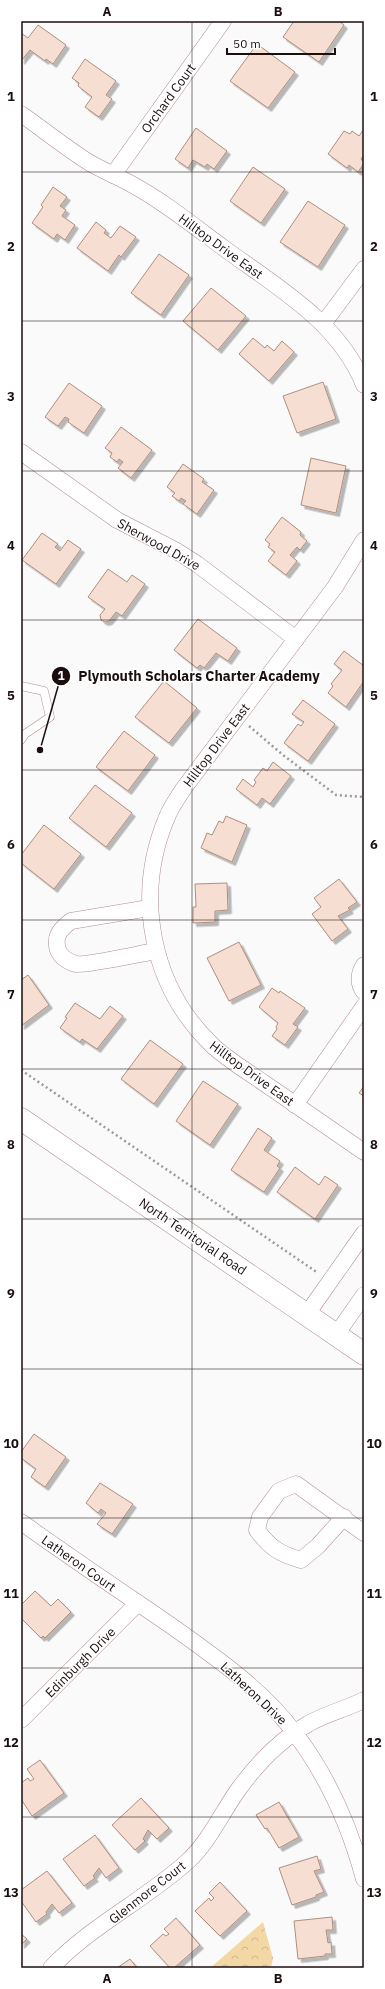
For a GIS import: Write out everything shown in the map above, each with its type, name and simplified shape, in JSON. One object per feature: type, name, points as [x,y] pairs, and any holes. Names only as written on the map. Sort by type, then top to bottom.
[{"type":"main road","name":"North Territorial Road","points":[[21,1119],[364,1354]]},
{"type":"street","name":"Orchard Court","points":[[113,175],[223,21]]},
{"type":"street","name":"Hilltop Drive East","points":[[21,114],[90,163],[134,185],[176,212],[291,296],[323,324],[351,359],[364,384]]},
{"type":"street","points":[[323,324],[364,269]]},
{"type":"street","name":"Sherwood Drive","points":[[21,452],[117,520],[175,550],[197,564],[296,639]]},
{"type":"street","name":"Hilltop Drive East","points":[[364,540],[335,588],[184,788],[168,815],[154,858],[150,883],[149,908],[156,951],[163,973],[186,1016],[201,1034],[227,1058],[364,1152]]},
{"type":"street","points":[[149,908],[71,921],[61,929],[56,940],[58,950],[65,960],[78,965],[156,951]]},
{"type":"street","points":[[364,965],[359,981],[364,992]]},
{"type":"street","points":[[295,1105],[364,1006]]},
{"type":"street","points":[[307,1314],[364,1233]]},
{"type":"street","points":[[336,1335],[364,1295]]},
{"type":"street","points":[[344,1517],[318,1546],[301,1560],[281,1554],[265,1542],[257,1530],[260,1517],[279,1491],[296,1484],[344,1517],[364,1533]]},
{"type":"street","name":"Latheron Court","points":[[21,1522],[138,1603]]},
{"type":"street","name":"Edinburgh Drive","points":[[21,1720],[138,1603]]},
{"type":"street","name":"Latheron Drive","points":[[138,1603],[236,1673],[270,1704],[295,1732],[318,1769],[341,1813],[352,1839],[364,1879]]},
{"type":"street","name":"Glenmore Court","points":[[51,1968],[71,1948],[161,1885],[189,1860],[208,1838],[244,1782],[260,1764],[295,1732],[309,1723],[364,1700]]},
{"type":"lane","points":[[21,686],[44,691],[50,717],[25,734],[21,740]]},
{"type":"path","points":[[238,716],[283,755],[336,795],[364,797]]},
{"type":"path","points":[[21,1070],[330,1281]]},
{"type":"green space","points":[[263,1922],[273,1958],[271,1968],[210,1968]]},
{"type":"building","points":[[294,21],[339,21],[344,25],[319,62],[283,37]]},
{"type":"building","points":[[38,25],[66,45],[53,64],[46,59],[45,61],[30,50],[21,61],[21,33],[28,38]]},
{"type":"building","points":[[257,44],[295,72],[268,108],[230,81]]},
{"type":"building","points":[[85,59],[116,81],[106,95],[112,99],[99,117],[85,107],[92,97],[78,86],[79,83],[72,78]]},
{"type":"building","points":[[196,128],[227,151],[214,169],[207,164],[205,167],[193,160],[188,168],[175,159]]},
{"type":"building","points":[[364,129],[364,155],[361,159],[364,163],[358,172],[349,165],[347,168],[328,154],[344,131],[350,134],[352,131],[359,136]]},
{"type":"building","points":[[253,167],[285,189],[261,223],[230,201]]},
{"type":"building","points":[[53,187],[67,197],[60,206],[66,210],[62,216],[75,225],[65,240],[57,234],[54,239],[32,223],[43,207],[41,205]]},
{"type":"building","points":[[308,201],[345,225],[318,267],[280,242]]},
{"type":"building","points":[[96,222],[106,230],[104,233],[111,238],[120,226],[136,237],[121,257],[119,255],[108,271],[77,248]]},
{"type":"building","points":[[159,254],[189,275],[161,315],[131,293]]},
{"type":"building","points":[[211,288],[246,316],[218,350],[183,321]]},
{"type":"building","points":[[253,338],[265,348],[267,345],[274,351],[282,341],[294,352],[269,381],[239,354]]},
{"type":"building","points":[[323,382],[336,419],[297,433],[283,396]]},
{"type":"building","points":[[69,383],[102,406],[84,433],[68,422],[69,419],[65,417],[58,426],[45,417]]},
{"type":"building","points":[[121,427],[152,450],[131,478],[118,468],[123,462],[119,459],[117,462],[110,457],[112,453],[105,448]]},
{"type":"building","points":[[311,458],[346,466],[336,513],[301,505]]},
{"type":"building","points":[[183,464],[204,479],[202,482],[214,490],[197,514],[183,504],[186,501],[181,498],[179,501],[172,496],[175,493],[167,487]]},
{"type":"building","points":[[282,517],[301,532],[300,535],[307,541],[300,550],[297,547],[290,555],[297,561],[286,575],[268,561],[275,552],[268,547],[270,544],[265,540]]},
{"type":"building","points":[[42,533],[58,544],[55,547],[60,551],[68,540],[81,549],[56,584],[22,560]]},
{"type":"building","points":[[108,569],[127,582],[132,575],[145,584],[122,616],[116,612],[109,621],[105,622],[101,620],[100,615],[105,609],[88,597]]},
{"type":"building","points":[[198,619],[237,648],[228,661],[216,653],[204,668],[200,665],[197,668],[174,650]]},
{"type":"building","points":[[344,651],[364,666],[364,681],[346,707],[328,693],[333,686],[331,684],[342,670],[334,664]]},
{"type":"building","points":[[164,681],[197,708],[169,743],[135,717]]},
{"type":"building","points":[[303,700],[335,724],[308,761],[284,743],[298,724],[301,726],[304,722],[292,714]]},
{"type":"building","points":[[124,731],[155,755],[128,791],[96,767]]},
{"type":"building","points":[[273,762],[291,776],[270,804],[262,798],[257,805],[236,789],[243,779],[253,787],[256,782],[254,780],[263,768],[267,771]]},
{"type":"building","points":[[95,785],[132,813],[106,847],[69,818]]},
{"type":"building","points":[[226,816],[247,825],[232,862],[201,848],[207,833],[212,835],[219,821],[223,823]]},
{"type":"building","points":[[44,825],[81,854],[54,889],[21,863],[21,855]]},
{"type":"building","points":[[339,879],[357,902],[348,908],[350,910],[338,916],[348,929],[332,941],[312,914],[321,907],[314,898]]},
{"type":"building","points":[[227,883],[228,910],[215,911],[215,922],[193,923],[193,907],[196,907],[195,884]]},
{"type":"building","points":[[239,942],[261,985],[229,1001],[207,958]]},
{"type":"building","points":[[28,975],[49,1005],[21,1026],[21,980]]},
{"type":"building","points":[[272,988],[279,993],[280,991],[305,1008],[293,1024],[298,1027],[285,1045],[272,1036],[277,1029],[276,1027],[278,1023],[259,1007]]},
{"type":"building","points":[[75,1003],[100,1019],[110,1006],[123,1016],[97,1049],[82,1039],[80,1042],[60,1028],[67,1018],[65,1017]]},
{"type":"building","points":[[150,1040],[183,1064],[154,1104],[121,1079]]},
{"type":"building","points":[[203,1081],[238,1104],[210,1145],[176,1121]]},
{"type":"building","points":[[364,1086],[364,1096],[359,1093]]},
{"type":"building","points":[[258,1128],[272,1138],[264,1150],[280,1161],[277,1166],[280,1168],[264,1192],[231,1170]]},
{"type":"building","points":[[295,1167],[319,1185],[325,1176],[338,1185],[315,1219],[277,1192]]},
{"type":"building","points":[[34,1434],[66,1457],[45,1487],[31,1477],[36,1469],[21,1458],[21,1452]]},
{"type":"building","points":[[100,1483],[133,1504],[112,1534],[97,1524],[106,1513],[101,1509],[98,1513],[86,1503]]},
{"type":"building","points":[[35,1591],[51,1606],[58,1599],[71,1612],[45,1638],[43,1636],[41,1638],[21,1618],[21,1605]]},
{"type":"building","points":[[40,1760],[64,1793],[32,1816],[21,1799],[21,1783],[28,1778],[30,1781],[34,1779],[27,1769]]},
{"type":"building","points":[[141,1798],[169,1828],[157,1839],[148,1830],[143,1839],[145,1841],[135,1850],[112,1825]]},
{"type":"building","points":[[279,1802],[299,1837],[279,1848],[267,1828],[265,1829],[256,1815]]},
{"type":"building","points":[[95,1835],[119,1868],[106,1878],[99,1868],[93,1876],[95,1878],[84,1886],[63,1859]]},
{"type":"building","points":[[317,1856],[321,1869],[314,1871],[324,1892],[316,1895],[316,1897],[292,1905],[279,1868]]},
{"type":"building","points":[[47,1871],[72,1903],[59,1913],[52,1904],[46,1912],[47,1914],[36,1922],[21,1901],[21,1890]]},
{"type":"building","points":[[220,1882],[247,1911],[220,1936],[195,1911],[209,1898],[211,1901],[214,1898],[209,1893]]},
{"type":"building","points":[[332,1917],[333,1930],[326,1930],[328,1943],[331,1942],[332,1954],[298,1959],[294,1921]]},
{"type":"building","points":[[176,1918],[200,1945],[174,1968],[170,1968],[150,1946],[163,1934],[166,1936],[169,1934],[164,1929]]},
{"type":"building","points":[[21,1934],[27,1939],[21,1945]]},
{"type":"building","points":[[130,1959],[137,1968],[117,1968]]},
{"type":"place","name":"Plymouth Scholars Charter Academy","points":[[40,750]]}]
